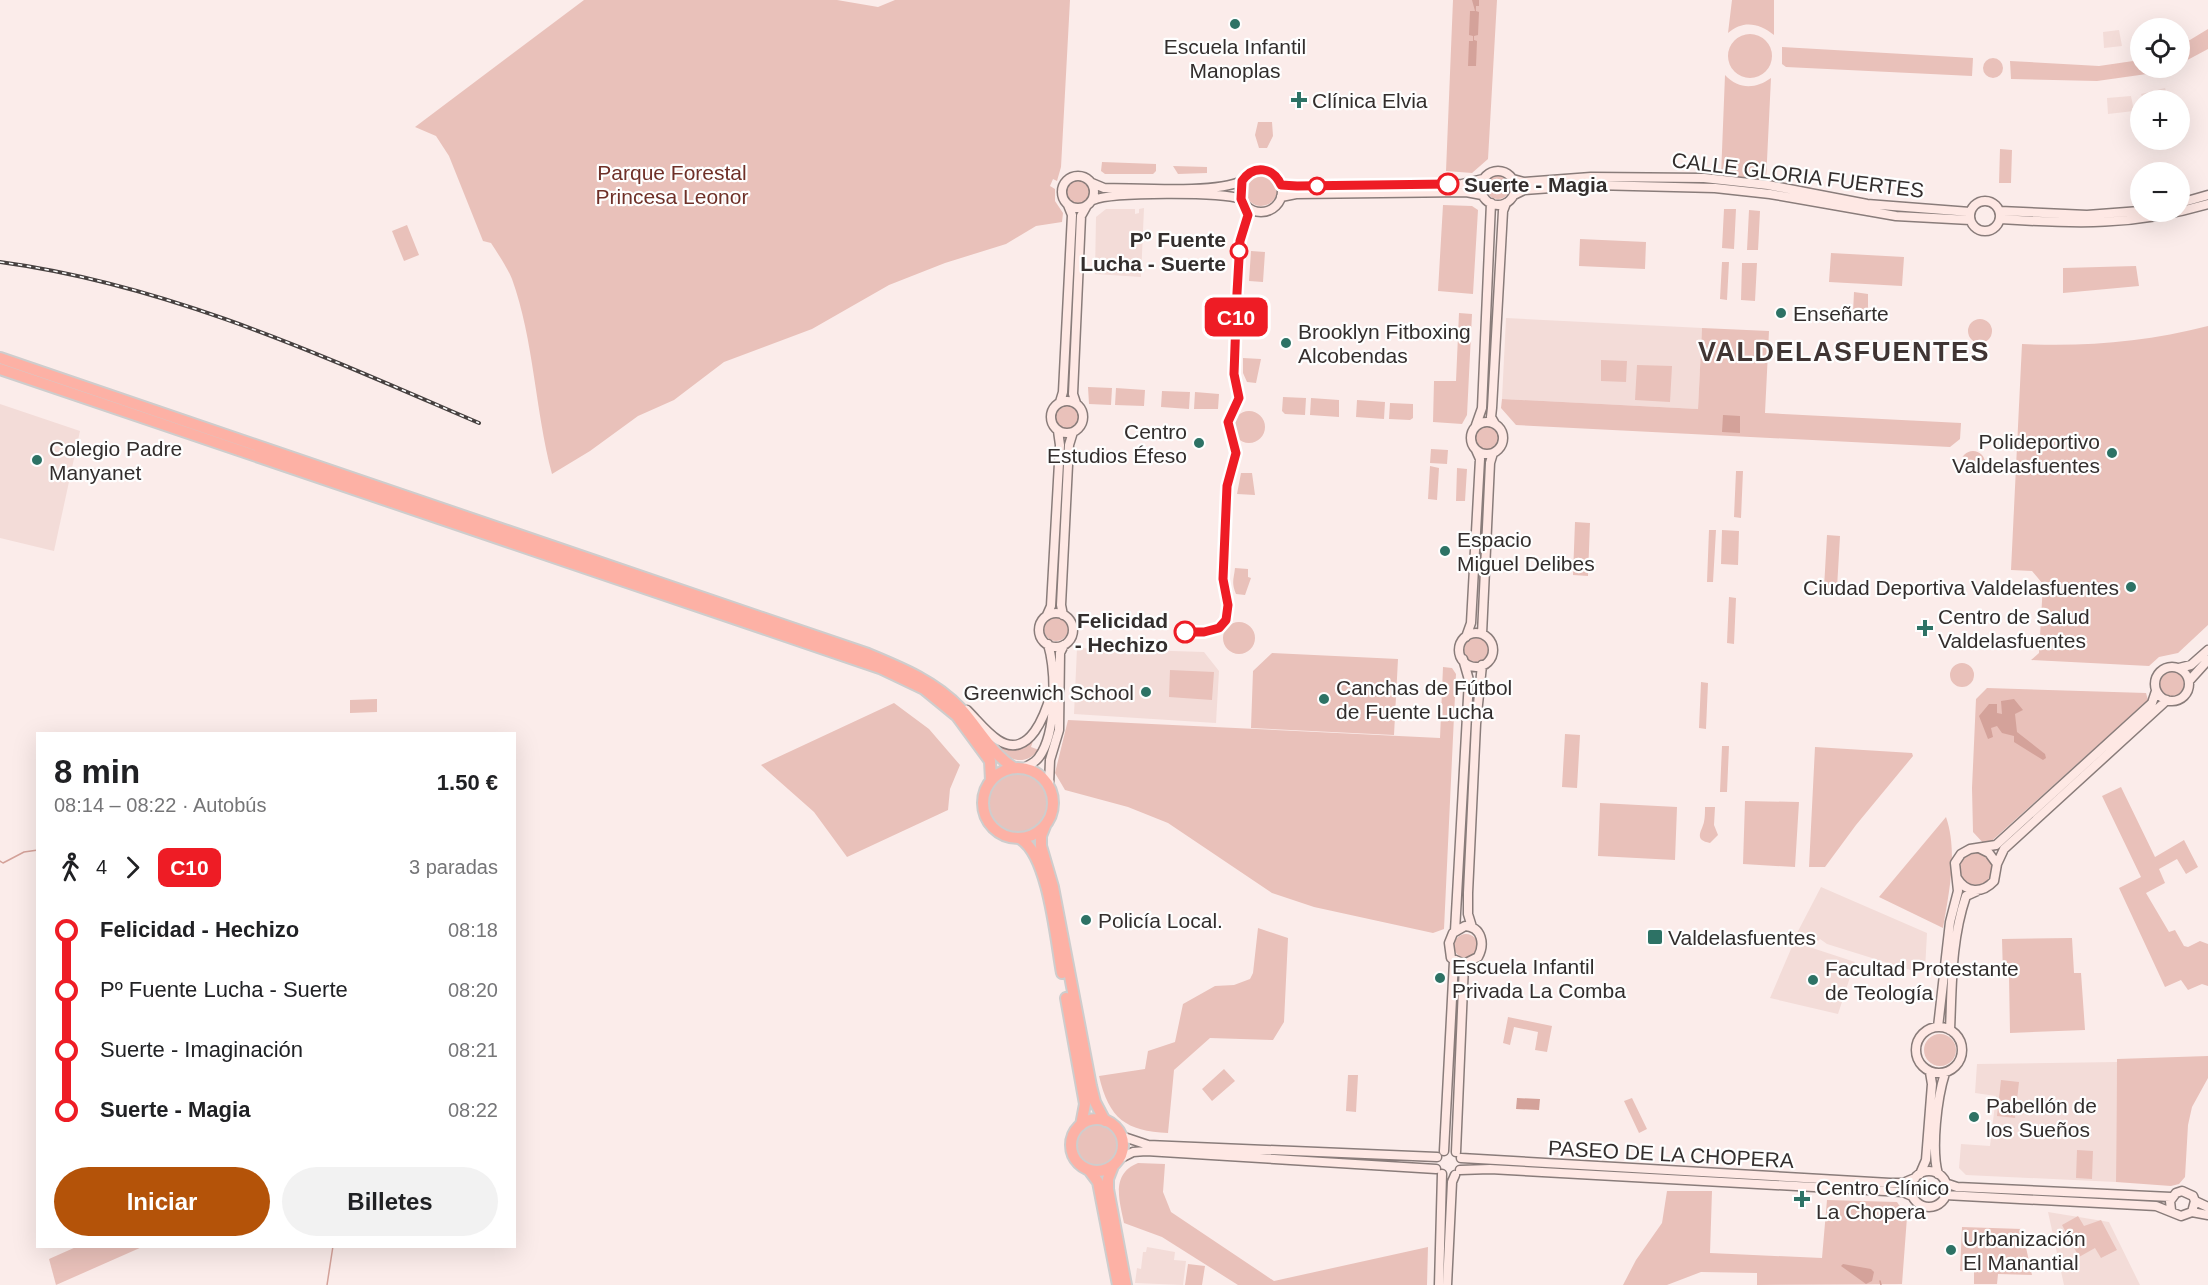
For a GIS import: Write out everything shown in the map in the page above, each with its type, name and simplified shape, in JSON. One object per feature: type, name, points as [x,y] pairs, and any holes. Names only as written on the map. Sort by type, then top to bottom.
[{"type":"highway","points":[[0,358],[868,654],[906,670],[936,687],[960,708],[1000,759],[1042,777],[1049,784],[1054,808],[1041,836],[1041,846],[1053,887],[1091,1086],[1095,1102],[1105,1121]]},
{"type":"highway","points":[[0,369],[880,668],[924,689],[957,716],[990,761],[991,780],[983,802],[990,824],[1009,837],[1021,838],[1034,835],[1046,826]]},
{"type":"highway","points":[[991,780],[1005,770],[1019,768]]},
{"type":"highway","points":[[1021,838],[1028,843],[1045,883],[1085,1104],[1081,1125],[1072,1138],[1073,1154],[1098,1182],[1118,1285]]},
{"type":"highway","points":[[1081,1125],[1097,1119],[1105,1121],[1112,1124],[1121,1136],[1122,1152],[1108,1179],[1108,1189],[1126,1285]]},
{"type":"highway","points":[[1089,1170],[1106,1170],[1116,1162]]},
{"type":"main road","points":[[1019,768],[1036,760],[1046,745],[1051,727],[1053,660],[1048,644],[1041,637],[1039,627],[1051,606],[1060,445],[1058,431],[1052,423],[1051,414],[1060,402],[1063,392],[1072,215],[1062,196],[1066,181],[1079,176],[1104,188],[1231,186],[1242,181],[1253,170],[1262,169],[1271,172],[1281,185],[1281,197],[1274,207],[1265,212],[1255,211],[1247,207],[1241,199],[1225,195],[1104,197],[1093,200],[1086,207],[1081,216],[1073,394],[1076,404]]},
{"type":"main road","points":[[1482,195],[1483,179],[1488,173],[1500,170],[1513,179],[1514,195],[1506,203],[1503,211],[1491,417],[1502,431],[1503,441],[1493,453],[1490,462],[1482,634]]},
{"type":"main road","name":"CALLE GLORIA FUERTES","points":[[1513,179],[1524,182],[1591,177],[1704,178],[1768,185],[1867,204],[1970,216]]},
{"type":"main road","points":[[1281,185],[1462,184],[1483,179]]},
{"type":"main road","points":[[1241,199],[1242,181]]},
{"type":"main road","points":[[1092,183],[1093,200]]},
{"type":"main road","name":"CALLE GLORIA FUERTES","points":[[1514,195],[1524,190],[1653,185],[1770,194],[1896,216],[1970,216]]},
{"type":"main road","points":[[1281,197],[1296,194],[1466,192],[1482,195],[1491,203],[1506,203]]},
{"type":"main road","points":[[2190,200],[2208,195]]},
{"type":"main road","points":[[1982,201],[1990,201],[2000,215],[1995,227],[1989,231],[1980,230],[1970,216],[1982,201]]},
{"type":"main road","points":[[1439,1285],[1439,1171],[1454,961],[1449,950],[1450,939],[1455,931],[1469,680],[1460,646],[1471,623],[1480,459],[1470,439],[1482,408],[1491,203]]},
{"type":"main road","points":[[2000,215],[2116,223],[2159,217],[2208,204]]},
{"type":"main road","points":[[1068,205],[1077,208],[1086,207]]},
{"type":"main road","points":[[2000,215],[2130,213]]},
{"type":"main road","points":[[1060,402],[1068,401],[1076,404],[1082,410],[1084,418],[1081,426],[1074,432],[1069,445],[1063,615]]},
{"type":"main road","points":[[1476,425],[1482,422],[1495,424]]},
{"type":"main road","points":[[1058,431],[1074,432]]},
{"type":"main road","points":[[1476,450],[1487,454],[1493,453]]},
{"type":"main road","points":[[1047,615],[1063,615],[1070,621],[1073,630],[1060,653],[1059,730],[1050,760],[1049,784]]},
{"type":"main road","points":[[1463,659],[1468,664],[1482,665],[1490,660],[1493,652],[1490,640],[1482,634],[1474,633],[1466,637]]},
{"type":"main road","points":[[1048,644],[1064,645]]},
{"type":"main road","points":[[2167,700],[2153,689],[2159,672],[2167,667],[2179,668],[2191,665],[2208,650]]},
{"type":"main road","points":[[2189,681],[2208,660]]},
{"type":"main road","points":[[1454,961],[1464,964],[1475,960],[1482,947],[1481,938],[1472,927],[1468,914],[1468,893],[1476,723],[1482,665]]},
{"type":"main road","points":[[1950,1030],[1953,946],[1966,896],[1984,889],[1994,881],[1997,864],[2004,849],[2167,700],[2182,698],[2188,691],[2189,681],[2186,674],[2179,668]]},
{"type":"main road","points":[[936,687],[953,696],[998,740],[1007,744],[1024,741],[1038,729],[1052,692]]},
{"type":"main road","points":[[1938,1027],[1950,922],[1958,891],[1955,863],[1961,854],[1970,849],[1996,845],[2152,703],[2156,692]]},
{"type":"main road","points":[[1979,848],[1989,853],[1997,864]]},
{"type":"main road","points":[[1956,878],[1965,888],[1977,891]]},
{"type":"main road","points":[[1455,931],[1465,926],[1472,927]]},
{"type":"main road","points":[[1447,1285],[1452,1182],[1457,1172],[1458,1155],[1464,964]]},
{"type":"main road","points":[[1930,1072],[1945,1073],[1953,1069],[1962,1052],[1958,1036],[1950,1030],[1938,1027],[1923,1034],[1916,1050],[1919,1062],[1930,1072],[1932,1084],[1926,1160],[1912,1184],[1912,1196],[1918,1203],[1927,1207],[1937,1205],[1946,1195],[1946,1183]]},
{"type":"main road","points":[[1945,1073],[1941,1085],[1935,1161],[1938,1174],[1946,1183],[1957,1187],[2171,1197],[2182,1191],[2208,1207]]},
{"type":"main road","points":[[1121,1136],[1150,1146],[1440,1154]]},
{"type":"main road","points":[[1116,1162],[1133,1152],[1146,1151],[1439,1171]]},
{"type":"main road","name":"PASEO DE LA CHOPERA","points":[[1440,1154],[1890,1184],[1903,1183],[1917,1176]]},
{"type":"main road","name":"PASEO DE LA CHOPERA","points":[[1439,1171],[1490,1169],[1903,1192],[1912,1196]]},
{"type":"main road","points":[[1917,1176],[1932,1172],[1938,1174]]},
{"type":"main road","points":[[1946,1195],[2127,1203],[2171,1210],[2181,1216],[2192,1212],[2208,1215]]},
{"type":"main road","points":[[2171,1197],[2171,1210]]},
{"type":"main road","points":[[2192,1212],[2195,1201]]},
{"type":"shaded area","points":[[1472,0],[1479,0],[1479,6],[1476,6],[1476,11],[1479,12],[1478,35],[1474,36],[1474,40],[1477,41],[1476,66],[1468,66],[1469,41],[1473,41],[1473,36],[1469,35],[1470,11],[1475,11]]},
{"type":"shaded area","points":[[2119,30],[2122,46],[2104,48],[2103,32]]},
{"type":"shaded area","points":[[2130,96],[2130,111],[2108,114],[2107,98]]},
{"type":"shaded area","points":[[1144,208],[1141,277],[1095,274],[1096,217],[1106,209],[1135,209],[1135,214],[1139,213],[1139,209]]},
{"type":"shaded area","points":[[1506,318],[1702,328],[1698,409],[1502,399]]},
{"type":"shaded area","name":"Colegio Padre Manyanet","points":[[0,404],[80,431],[54,551],[0,538]]},
{"type":"shaded area","points":[[1723,415],[1740,416],[1740,433],[1722,432]]},
{"type":"shaded area","name":"Greenwich School","points":[[1077,648],[1204,652],[1219,671],[1216,723],[1074,714]]},
{"type":"shaded area","points":[[2014,699],[2023,710],[2015,714],[2017,732],[2045,754],[2046,758],[2043,760],[2014,742],[2014,736],[2002,733],[1997,726],[1991,728],[1993,737],[1988,739],[1979,716],[1989,704],[1997,704],[1997,713],[2002,714],[2001,701]]},
{"type":"shaded area","points":[[1821,887],[1927,933],[1925,970],[1920,973],[1827,944],[1820,939],[1818,941],[1796,935]]},
{"type":"shaded area","name":"Facultad Protestante de Teología","points":[[1794,942],[1855,962],[1838,1014],[1770,998]]},
{"type":"shaded area","points":[[2117,1062],[2116,1182],[1966,1175],[1959,1168],[1961,1144],[1990,1146],[1996,1096],[1975,1093],[1977,1064]]},
{"type":"shaded area","points":[[1517,1098],[1540,1099],[1539,1110],[1516,1109]]},
{"type":"shaded area","points":[[2048,1212],[2109,1222],[2140,1285],[2064,1285]]},
{"type":"shaded area","points":[[1147,1247],[1175,1252],[1174,1260],[1186,1261],[1183,1285],[1135,1283],[1137,1268],[1141,1269],[1143,1252],[1146,1252]]},
{"type":"shaded area","points":[[1843,1264],[1871,1269],[1874,1272],[1872,1281],[1866,1284],[1841,1266]]},
{"type":"green space","name":"Parque Forestal Princesa Leonor","points":[[584,0],[837,0],[878,7],[895,0],[1070,0],[1061,167],[1057,181],[1053,179],[1050,186],[1055,189],[1055,201],[1063,213],[1062,222],[1036,226],[1006,244],[945,263],[889,285],[812,329],[724,362],[674,400],[638,416],[590,451],[552,474],[525,326],[512,279],[491,243],[483,241],[449,156],[436,136],[415,127]]},
{"type":"green space","points":[[1453,0],[1497,0],[1488,159],[1472,173],[1446,171]]},
{"type":"green space","points":[[1732,0],[1774,0],[1774,35],[1763,28],[1751,25],[1739,26],[1728,33]]},
{"type":"green space","points":[[2208,29],[2208,49],[2190,59],[2190,40]]},
{"type":"green space","points":[[1750,34],[1766,40],[1772,56],[1766,72],[1750,78],[1734,72],[1728,56],[1734,40]]},
{"type":"green space","points":[[1782,47],[1973,58],[1972,76],[1786,67],[1782,64]]},
{"type":"green space","points":[[1993,58],[2000,61],[2003,68],[2000,75],[1993,78],[1986,75],[1983,68],[1986,61]]},
{"type":"green space","points":[[2010,61],[2099,66],[2130,61],[2130,76],[2097,81],[2011,79]]},
{"type":"green space","points":[[1725,75],[1736,83],[1748,86],[1754,86],[1771,78],[1766,181],[1721,176]]},
{"type":"green space","points":[[1258,122],[1272,122],[1273,136],[1267,148],[1259,148],[1255,135]]},
{"type":"green space","points":[[2000,149],[2012,150],[2011,183],[1999,183]]},
{"type":"green space","points":[[1102,162],[1156,164],[1156,171],[1153,174],[1105,174],[1101,171]]},
{"type":"green space","points":[[1173,166],[1207,167],[1207,173],[1178,174]]},
{"type":"green space","points":[[1261,174],[1273,178],[1277,190],[1273,202],[1261,206],[1249,202],[1245,190],[1249,178]]},
{"type":"green space","points":[[1498,175],[1503,176],[1509,182],[1509,192],[1503,198],[1498,199],[1493,198],[1487,192],[1486,187],[1487,182],[1493,176]]},
{"type":"green space","points":[[1078,181],[1086,184],[1089,192],[1086,200],[1078,203],[1070,200],[1067,192],[1070,184]]},
{"type":"green space","points":[[1443,205],[1472,206],[1478,210],[1473,294],[1438,291]]},
{"type":"green space","points":[[1724,209],[1736,209],[1734,249],[1722,248]]},
{"type":"green space","points":[[1749,210],[1760,211],[1758,250],[1747,250]]},
{"type":"green space","points":[[407,225],[419,255],[404,261],[392,231]]},
{"type":"green space","points":[[1580,239],[1646,242],[1645,269],[1579,266]]},
{"type":"green space","points":[[1251,251],[1265,252],[1263,282],[1249,281]]},
{"type":"green space","points":[[1831,253],[1904,257],[1902,286],[1829,282]]},
{"type":"green space","points":[[1722,262],[1729,262],[1727,300],[1720,299]]},
{"type":"green space","points":[[1742,263],[1757,263],[1755,301],[1741,300]]},
{"type":"green space","points":[[2136,266],[2139,286],[2063,293],[2063,268]]},
{"type":"green space","points":[[1854,292],[1868,294],[1868,314],[1853,313]]},
{"type":"green space","points":[[1459,313],[1472,314],[1467,415],[1462,424],[1433,422],[1434,381],[1456,381]]},
{"type":"green space","points":[[1980,319],[1985,320],[1991,326],[1991,336],[1985,342],[1980,343],[1975,342],[1969,336],[1968,331],[1969,326],[1975,320]]},
{"type":"green space","name":"Polideportivo Valdelasfuentes","points":[[2208,326],[2208,625],[2178,653],[2159,657],[2149,666],[2031,660],[2039,653],[2043,584],[2032,571],[2011,570],[2022,344],[2069,345],[2139,340]]},
{"type":"green space","points":[[1702,328],[1769,331],[1765,413],[1961,423],[1960,439],[1950,447],[1516,425],[1501,408],[1502,399],[1698,409]]},
{"type":"green space","points":[[1243,358],[1261,359],[1256,383],[1247,382],[1243,373]]},
{"type":"green space","points":[[1601,360],[1627,361],[1626,382],[1601,381]]},
{"type":"green space","points":[[1637,365],[1672,366],[1670,402],[1635,400]]},
{"type":"green space","points":[[1088,387],[1112,388],[1111,405],[1089,404]]},
{"type":"green space","points":[[1116,388],[1145,390],[1144,406],[1115,405]]},
{"type":"green space","points":[[1162,391],[1190,392],[1189,409],[1161,407]]},
{"type":"green space","points":[[1195,392],[1219,394],[1218,409],[1194,409]]},
{"type":"green space","points":[[1283,397],[1306,398],[1305,415],[1285,414],[1282,411]]},
{"type":"green space","points":[[1311,398],[1339,400],[1339,417],[1310,415]]},
{"type":"green space","points":[[1357,400],[1385,402],[1384,419],[1356,417]]},
{"type":"green space","points":[[1390,403],[1413,404],[1413,418],[1410,420],[1389,419]]},
{"type":"green space","points":[[1067,405],[1076,408],[1079,417],[1076,426],[1067,429],[1058,426],[1055,417],[1058,408]]},
{"type":"green space","points":[[1249,411],[1260,416],[1265,427],[1260,438],[1249,443],[1238,438],[1233,427],[1238,416]]},
{"type":"green space","points":[[1486,426],[1491,427],[1497,433],[1497,443],[1491,449],[1486,450],[1481,449],[1475,443],[1474,438],[1475,433],[1481,427]]},
{"type":"green space","points":[[1431,449],[1448,450],[1447,464],[1430,463]]},
{"type":"green space","points":[[1973,451],[1981,455],[1985,463],[1981,471],[1973,475],[1965,471],[1961,463],[1965,455]]},
{"type":"green space","points":[[1430,466],[1439,468],[1437,500],[1428,499]]},
{"type":"green space","points":[[1457,468],[1467,469],[1465,501],[1456,501]]},
{"type":"green space","points":[[1736,471],[1743,471],[1741,518],[1734,517]]},
{"type":"green space","points":[[1241,473],[1252,473],[1255,495],[1237,494]]},
{"type":"green space","points":[[1575,522],[1590,523],[1588,576],[1573,575]]},
{"type":"green space","points":[[1709,530],[1716,530],[1713,582],[1707,582]]},
{"type":"green space","points":[[1722,530],[1739,531],[1738,565],[1721,564]]},
{"type":"green space","points":[[1827,535],[1840,536],[1837,588],[1824,588]]},
{"type":"green space","points":[[1235,568],[1248,569],[1248,577],[1251,578],[1245,595],[1236,594],[1234,590]]},
{"type":"green space","points":[[1729,597],[1736,598],[1734,644],[1727,643]]},
{"type":"green space","points":[[1056,617],[1064,621],[1068,629],[1064,637],[1056,641],[1048,637],[1044,629],[1048,621]]},
{"type":"green space","points":[[1239,622],[1251,626],[1255,638],[1251,650],[1239,654],[1227,650],[1223,638],[1227,626]]},
{"type":"green space","points":[[1476,638],[1481,639],[1487,645],[1487,655],[1481,661],[1476,662],[1471,661],[1465,655],[1464,650],[1465,645],[1471,639]]},
{"type":"green space","name":"Canchas de Fútbol de Fuente Lucha","points":[[1272,653],[1398,659],[1394,735],[1251,728],[1253,671]]},
{"type":"green space","points":[[1962,663],[1970,667],[1974,675],[1970,683],[1962,687],[1954,683],[1950,675],[1954,667]]},
{"type":"green space","points":[[1443,667],[1452,668],[1456,674],[1444,929],[1433,933],[1314,907],[1272,893],[1168,823],[1128,807],[1065,790],[1055,773],[1068,720],[1440,738]]},
{"type":"green space","points":[[1170,670],[1214,672],[1212,700],[1169,697]]},
{"type":"green space","points":[[2172,672],[2180,676],[2184,684],[2180,692],[2172,696],[2164,692],[2160,684],[2164,676]]},
{"type":"green space","points":[[1701,682],[1708,683],[1706,729],[1699,728]]},
{"type":"green space","points":[[1987,688],[2146,693],[2148,700],[1986,846],[1973,832],[1972,788],[1976,699]]},
{"type":"green space","points":[[377,699],[377,712],[350,713],[350,700]]},
{"type":"green space","points":[[894,703],[929,729],[960,765],[950,789],[948,810],[847,857],[814,812],[761,765]]},
{"type":"green space","points":[[1565,734],[1580,735],[1577,788],[1562,787]]},
{"type":"green space","points":[[1033,741],[1031,747],[1039,750],[1022,760],[1006,755],[997,745],[1009,747]]},
{"type":"green space","points":[[1722,746],[1729,746],[1727,792],[1720,792]]},
{"type":"green space","points":[[1815,747],[1912,753],[1913,756],[1856,825],[1825,867],[1809,867]]},
{"type":"green space","points":[[1012,773],[1024,773],[1035,778],[1043,786],[1048,803],[1046,815],[1035,828],[1024,833],[1012,833],[1001,828],[993,820],[988,809],[988,797],[993,786],[1001,778]]},
{"type":"green space","points":[[2121,787],[2155,857],[2184,840],[2198,867],[2186,874],[2177,859],[2159,869],[2165,883],[2146,893],[2169,932],[2175,930],[2184,946],[2188,947],[2200,941],[2208,944],[2208,986],[2202,984],[2188,990],[2181,980],[2165,987],[2119,888],[2141,877],[2102,796]]},
{"type":"green space","points":[[1745,801],[1799,802],[1795,867],[1743,864]]},
{"type":"green space","points":[[1600,803],[1677,807],[1675,860],[1598,856]]},
{"type":"green space","points":[[1705,807],[1715,807],[1714,825],[1718,835],[1710,843],[1700,837]]},
{"type":"green space","points":[[1946,817],[1950,830],[1952,858],[1943,928],[1879,897]]},
{"type":"green space","points":[[1976,853],[1987,858],[1992,869],[1987,880],[1976,885],[1965,880],[1960,869],[1965,858]]},
{"type":"green space","points":[[1258,928],[1288,938],[1284,1022],[1273,1040],[1210,1038],[1174,1070],[1168,1133],[1141,1129],[1122,1120],[1108,1103],[1099,1076],[1145,1069],[1148,1051],[1175,1042],[1183,1004],[1215,986],[1234,985],[1250,979],[1253,973]]},
{"type":"green space","points":[[1466,934],[1475,937],[1478,946],[1475,955],[1466,958],[1457,955],[1454,946],[1457,937]]},
{"type":"green space","points":[[2072,938],[2074,973],[2081,973],[2085,1030],[2010,1033],[2009,976],[2003,976],[2002,939]]},
{"type":"green space","points":[[1508,1017],[1552,1026],[1547,1052],[1535,1050],[1538,1032],[1514,1027],[1510,1045],[1503,1043]]},
{"type":"green space","points":[[1940,1034],[1951,1039],[1956,1050],[1951,1061],[1940,1066],[1929,1061],[1924,1050],[1929,1039]]},
{"type":"green space","points":[[2208,1056],[2208,1078],[2192,1107],[2188,1125],[2185,1177],[2179,1184],[2171,1186],[2116,1182],[2117,1059]]},
{"type":"green space","points":[[1224,1069],[1235,1081],[1212,1101],[1202,1089]]},
{"type":"green space","points":[[1348,1075],[1358,1075],[1356,1112],[1346,1111]]},
{"type":"green space","points":[[2001,1080],[2019,1082],[2015,1118],[1997,1116]]},
{"type":"green space","points":[[1632,1098],[1647,1129],[1639,1133],[1624,1101]]},
{"type":"green space","points":[[1097,1124],[1112,1130],[1118,1145],[1112,1160],[1097,1166],[1082,1160],[1076,1145],[1082,1130]]},
{"type":"green space","points":[[2077,1150],[2093,1151],[2092,1179],[2076,1178]]},
{"type":"green space","points":[[1138,1163],[1165,1164],[1163,1192],[1171,1212],[1274,1281],[1428,1247],[1427,1285],[1238,1285],[1162,1237],[1124,1223],[1119,1196],[1120,1180],[1129,1168]]},
{"type":"green space","points":[[1667,1191],[1712,1191],[1710,1253],[1822,1258],[1827,1200],[1897,1202],[1907,1217],[1902,1284],[1757,1285],[1757,1273],[1701,1272],[1667,1285],[1623,1285],[1636,1260],[1662,1223]]},
{"type":"green space","points":[[2078,1216],[2084,1226],[2101,1220],[2117,1250],[2101,1258],[2095,1248],[2079,1257],[2062,1225]]},
{"type":"green space","points":[[1962,1227],[2022,1229],[2032,1275],[1998,1274],[1997,1284],[1974,1284],[1974,1272],[1960,1271]]},
{"type":"green space","points":[[74,1248],[140,1248],[56,1285],[49,1259]]},
{"type":"green space","points":[[1188,1264],[1205,1266],[1202,1285],[1185,1285]]},
{"type":"waterway","points":[[0,861],[3,863],[24,852],[36,850]]},
{"type":"waterway","points":[[327,1285],[333,1248]]},
{"type":"waterway","points":[[1880,1281],[1881,1285]]},
{"type":"railway","points":[[0,262],[124,287],[185,305],[303,349],[479,423]]},
{"type":"bus line","name":"C10","points":[[1185,632],[1204,632],[1219,628],[1226,620],[1228,605],[1223,579],[1227,486],[1236,453],[1235,443],[1227,428],[1239,398],[1234,374],[1239,250],[1248,215],[1247,207],[1242,202],[1239,191],[1242,181],[1253,170],[1262,169],[1271,172],[1278,178],[1281,185],[1448,184]]},
{"type":"place","name":"Escuela Infantil Manoplas","points":[[1235,24]]},
{"type":"place","name":"Clínica Elvia","points":[[1299,100]]},
{"type":"place","name":"Suerte - Magia","points":[[1448,184]]},
{"type":"place","name":"Pº Fuente Lucha - Suerte","points":[[1239,251]]},
{"type":"place","name":"Enseñarte","points":[[1781,313]]},
{"type":"place","name":"Brooklyn Fitboxing Alcobendas","points":[[1286,343]]},
{"type":"place","name":"Centro Estudios Éfeso","points":[[1199,443]]},
{"type":"place","name":"Polideportivo Valdelasfuentes","points":[[2112,453]]},
{"type":"place","name":"Colegio Padre Manyanet","points":[[37,460]]},
{"type":"place","name":"Espacio Miguel Delibes","points":[[1445,551]]},
{"type":"place","name":"Ciudad Deportiva Valdelasfuentes","points":[[2131,587]]},
{"type":"place","name":"Centro de Salud Valdelasfuentes","points":[[1925,628]]},
{"type":"place","name":"Felicidad - Hechizo","points":[[1185,632]]},
{"type":"place","name":"Greenwich School","points":[[1146,692]]},
{"type":"place","name":"Canchas de Fútbol de Fuente Lucha","points":[[1324,699]]},
{"type":"place","name":"Policía Local.","points":[[1086,920]]},
{"type":"place","name":"Valdelasfuentes","points":[[1655,937]]},
{"type":"place","name":"Escuela Infantil Privada La Comba","points":[[1440,978]]},
{"type":"place","name":"Facultad Protestante de Teología","points":[[1813,980]]},
{"type":"place","name":"Pabellón de los Sueños","points":[[1974,1117]]},
{"type":"place","name":"Centro Clínico La Chopera","points":[[1802,1199]]},
{"type":"place","name":"Urbanización El Manantial","points":[[1951,1250]]},
{"type":"district","name":"VALDELASFUENTES","points":[[1844,352]]}]
